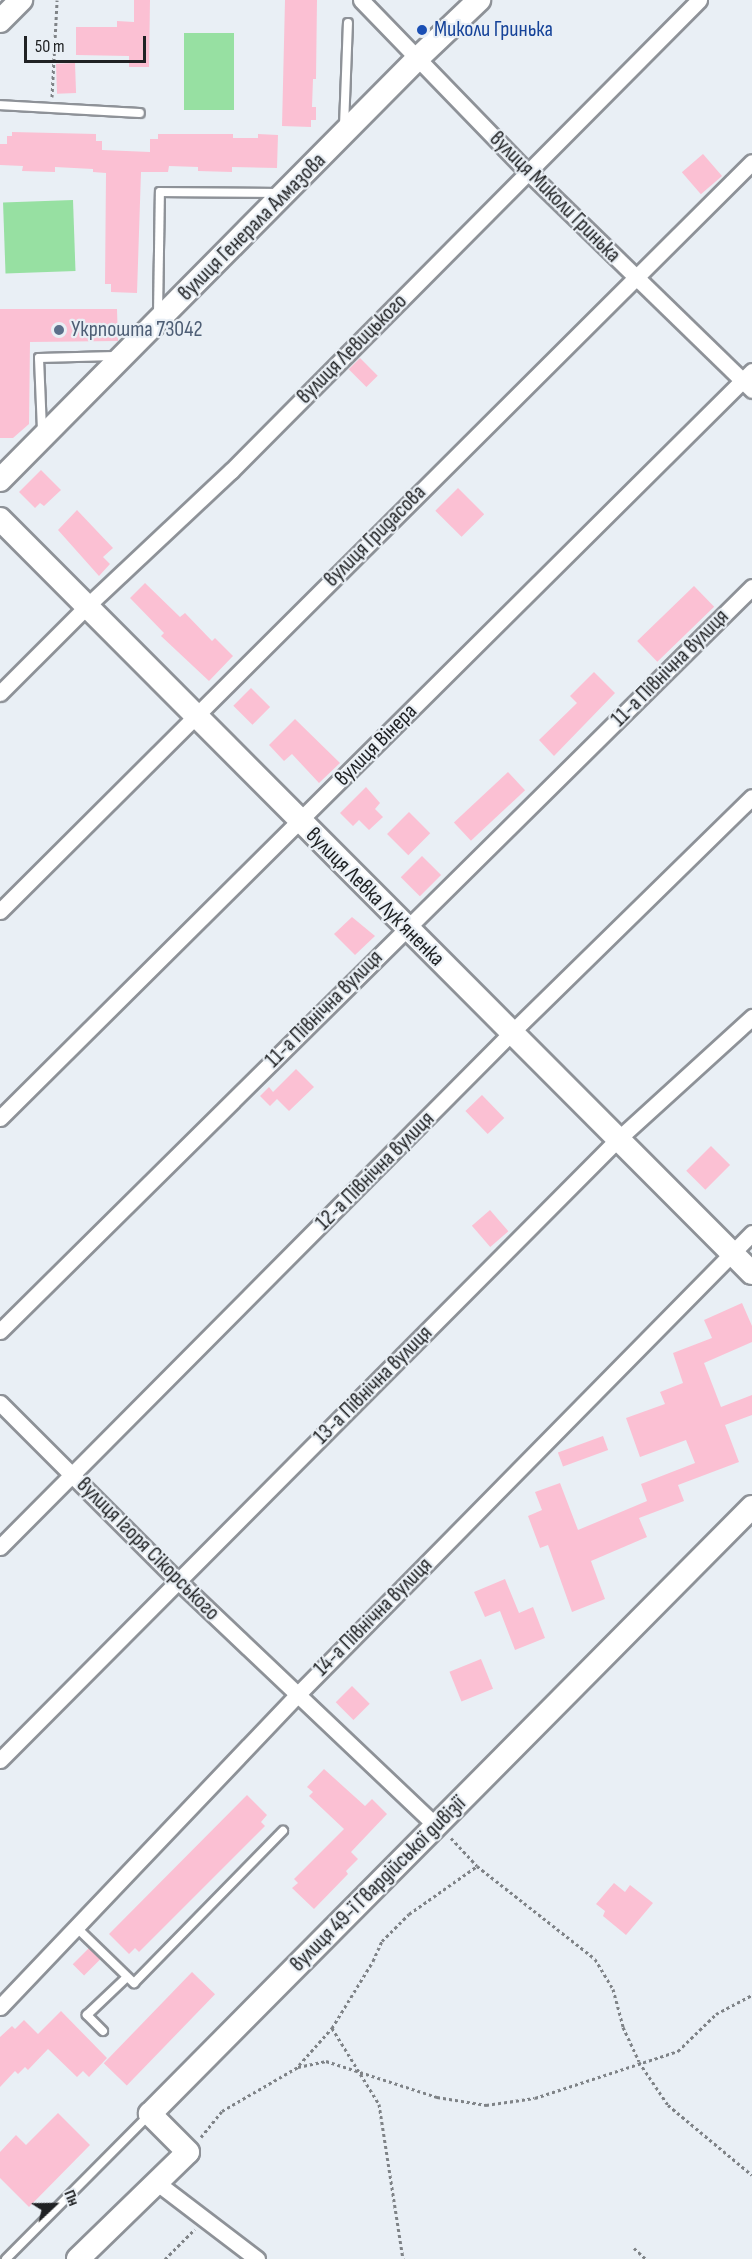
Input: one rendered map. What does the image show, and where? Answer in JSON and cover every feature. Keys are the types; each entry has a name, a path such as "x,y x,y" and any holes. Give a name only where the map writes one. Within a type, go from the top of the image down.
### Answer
{"street":[{"path":"0,21 21,0"},
{"name":"вулиця Миколи Гринька","path":"361,0 527,171 636,277 749,381"},
{"name":"вулиця Генерала Алмазова","path":"0,480 126,356 417,59 479,0"},
{"name":"вулиця Левицького","path":"0,693 87,606 231,471 699,0"},
{"name":"вулиця Гридасова","path":"0,910 752,162"},
{"name":"вулиця Вінера","path":"0,1118 299,821 749,381"},
{"name":"вулиця Левка Лук'яненка","path":"0,519 752,1273"},
{"name":"11-а Північна вулиця","path":"0,1331 752,587"},
{"name":"12-а Північна вулиця","path":"0,1547 513,1031 752,797"},
{"name":"13-а Північна вулиця","path":"0,1760 617,1140 752,1017"},
{"name":"14-а Північна вулиця","path":"0,2007 298,1694 752,1233"},
{"name":"вулиця Ігоря Сікорського","path":"0,1403 178,1581 435,1825"},
{"name":"вулиця 49-ї Гвардійської дивізії","path":"150,2114 752,1508"},
{"path":"78,2259 188,2152 150,2114"},
{"path":"156,2182 257,2259"}],"lane":[{"path":"343,136 348,23"},
{"path":"0,105 140,113"},
{"path":"158,323 160,192 284,193"},
{"path":"42,438 39,358 126,356"},
{"path":"76,1927 134,1983 283,1831"},
{"path":"103,2031 87,2015 127,1977"},
{"path":"6,2259 150,2114"}],"path":[{"path":"52,108 57,0"},
{"path":"435,1825 477,1866 595,1959 613,1989 623,2027 639,2062 668,2105 752,2175"},
{"path":"188,2152 222,2111 297,2067 332,2028 373,1961 382,1941 409,1914 477,1866"},
{"path":"297,2067 326,2061 437,2097 486,2105 535,2098 678,2051 716,2014 752,1995"},
{"path":"332,2028 379,2104 403,2259"},
{"path":"165,2259 205,2220"},
{"path":"634,2248 646,2259"}],"green space":[{"path":"184,33 234,33 234,110 184,110"},
{"path":"73,200 75,271 6,273 3,202"}],"building":[{"path":"134,0 150,0 149,67 129,67 129,56 76,55 76,27 117,27 117,21 134,22"},
{"path":"285,0 317,0 316,79 313,79 312,107 316,107 316,120 311,120 311,127 282,126"},
{"path":"75,63 76,93 57,94 56,64"},
{"path":"12,132 96,134 96,141 102,141 102,150 150,152 150,139 158,139 158,134 233,134 233,138 258,138 258,134 278,135 277,168 232,167 232,172 198,171 198,167 169,166 168,172 141,172 137,293 111,292 111,284 105,284 106,173 93,172 93,169 55,167 55,172 22,171 23,166 0,165 0,144 7,144 7,136 12,136"},
{"path":"703,154 722,176 701,194 682,172"},
{"path":"0,309 117,309 118,341 30,342 29,424 13,438 0,438"},
{"path":"360,358 378,376 366,387 349,369"},
{"path":"41,470 61,490 44,506 40,503 35,508 19,492"},
{"path":"458,488 484,514 462,537 435,511"},
{"path":"77,510 113,548 103,557 110,564 99,576 58,530"},
{"path":"145,583 180,617 185,613 212,641 215,638 233,656 209,681 161,636 164,633 130,598"},
{"path":"694,586 714,607 657,662 637,641"},
{"path":"594,672 615,693 554,756 539,740 577,703 570,696"},
{"path":"251,688 270,707 252,725 233,706"},
{"path":"295,719 340,763 319,783 292,754 284,761 269,745"},
{"path":"508,772 525,790 471,841 454,822"},
{"path":"366,787 380,803 375,809 383,817 369,830 359,820 353,826 340,813"},
{"path":"409,812 430,833 408,855 387,834"},
{"path":"422,856 441,875 420,896 401,877"},
{"path":"352,917 375,936 355,955 334,934"},
{"path":"296,1069 314,1087 289,1111 277,1099 270,1106 260,1096 269,1087 273,1092"},
{"path":"482,1095 504,1118 488,1134 465,1111"},
{"path":"711,1146 730,1165 705,1190 686,1171"},
{"path":"490,1210 508,1231 490,1247 472,1226"},
{"path":"742,1303 752,1326 752,1342 704,1363 721,1407 752,1395 752,1415 725,1425 739,1462 678,1485 684,1501 639,1518 647,1537 591,1561 605,1599 572,1612 548,1545 540,1548 528,1516 542,1510 535,1492 560,1483 578,1530 647,1501 641,1484 695,1463 686,1440 640,1457 626,1418 665,1404 660,1392 683,1383 673,1353 712,1338 704,1320"},
{"path":"603,1436 608,1450 563,1467 558,1452"},
{"path":"505,1579 519,1613 533,1607 545,1638 515,1650 500,1611 485,1617 474,1592"},
{"path":"481,1659 493,1689 461,1701 449,1672"},
{"path":"352,1686 370,1704 353,1720 336,1702"},
{"path":"324,1769 365,1806 372,1799 387,1814 351,1852 358,1859 346,1871 348,1874 314,1909 292,1888 298,1883 294,1879 344,1829 309,1796 313,1792 307,1787"},
{"path":"247,1795 267,1815 261,1822 265,1826 139,1952 135,1948 129,1954 109,1934"},
{"path":"614,1883 625,1892 630,1885 653,1903 626,1935 603,1916 605,1911 596,1904"},
{"path":"89,1948 100,1959 84,1976 73,1964"},
{"path":"192,1972 215,1994 127,2086 104,2063"},
{"path":"61,2011 107,2058 89,2077 83,2071 77,2077 48,2049 28,2070 25,2067 18,2074 15,2071 0,2087 0,2037 12,2026 15,2029 24,2020 38,2034"},
{"path":"58,2113 90,2145 29,2207 0,2178 0,2152 16,2135 26,2145"}],"place":[{"name":"Миколи Гринька","path":"422,30"},
{"name":"Укрпошта 73042","path":"59,330"}]}
